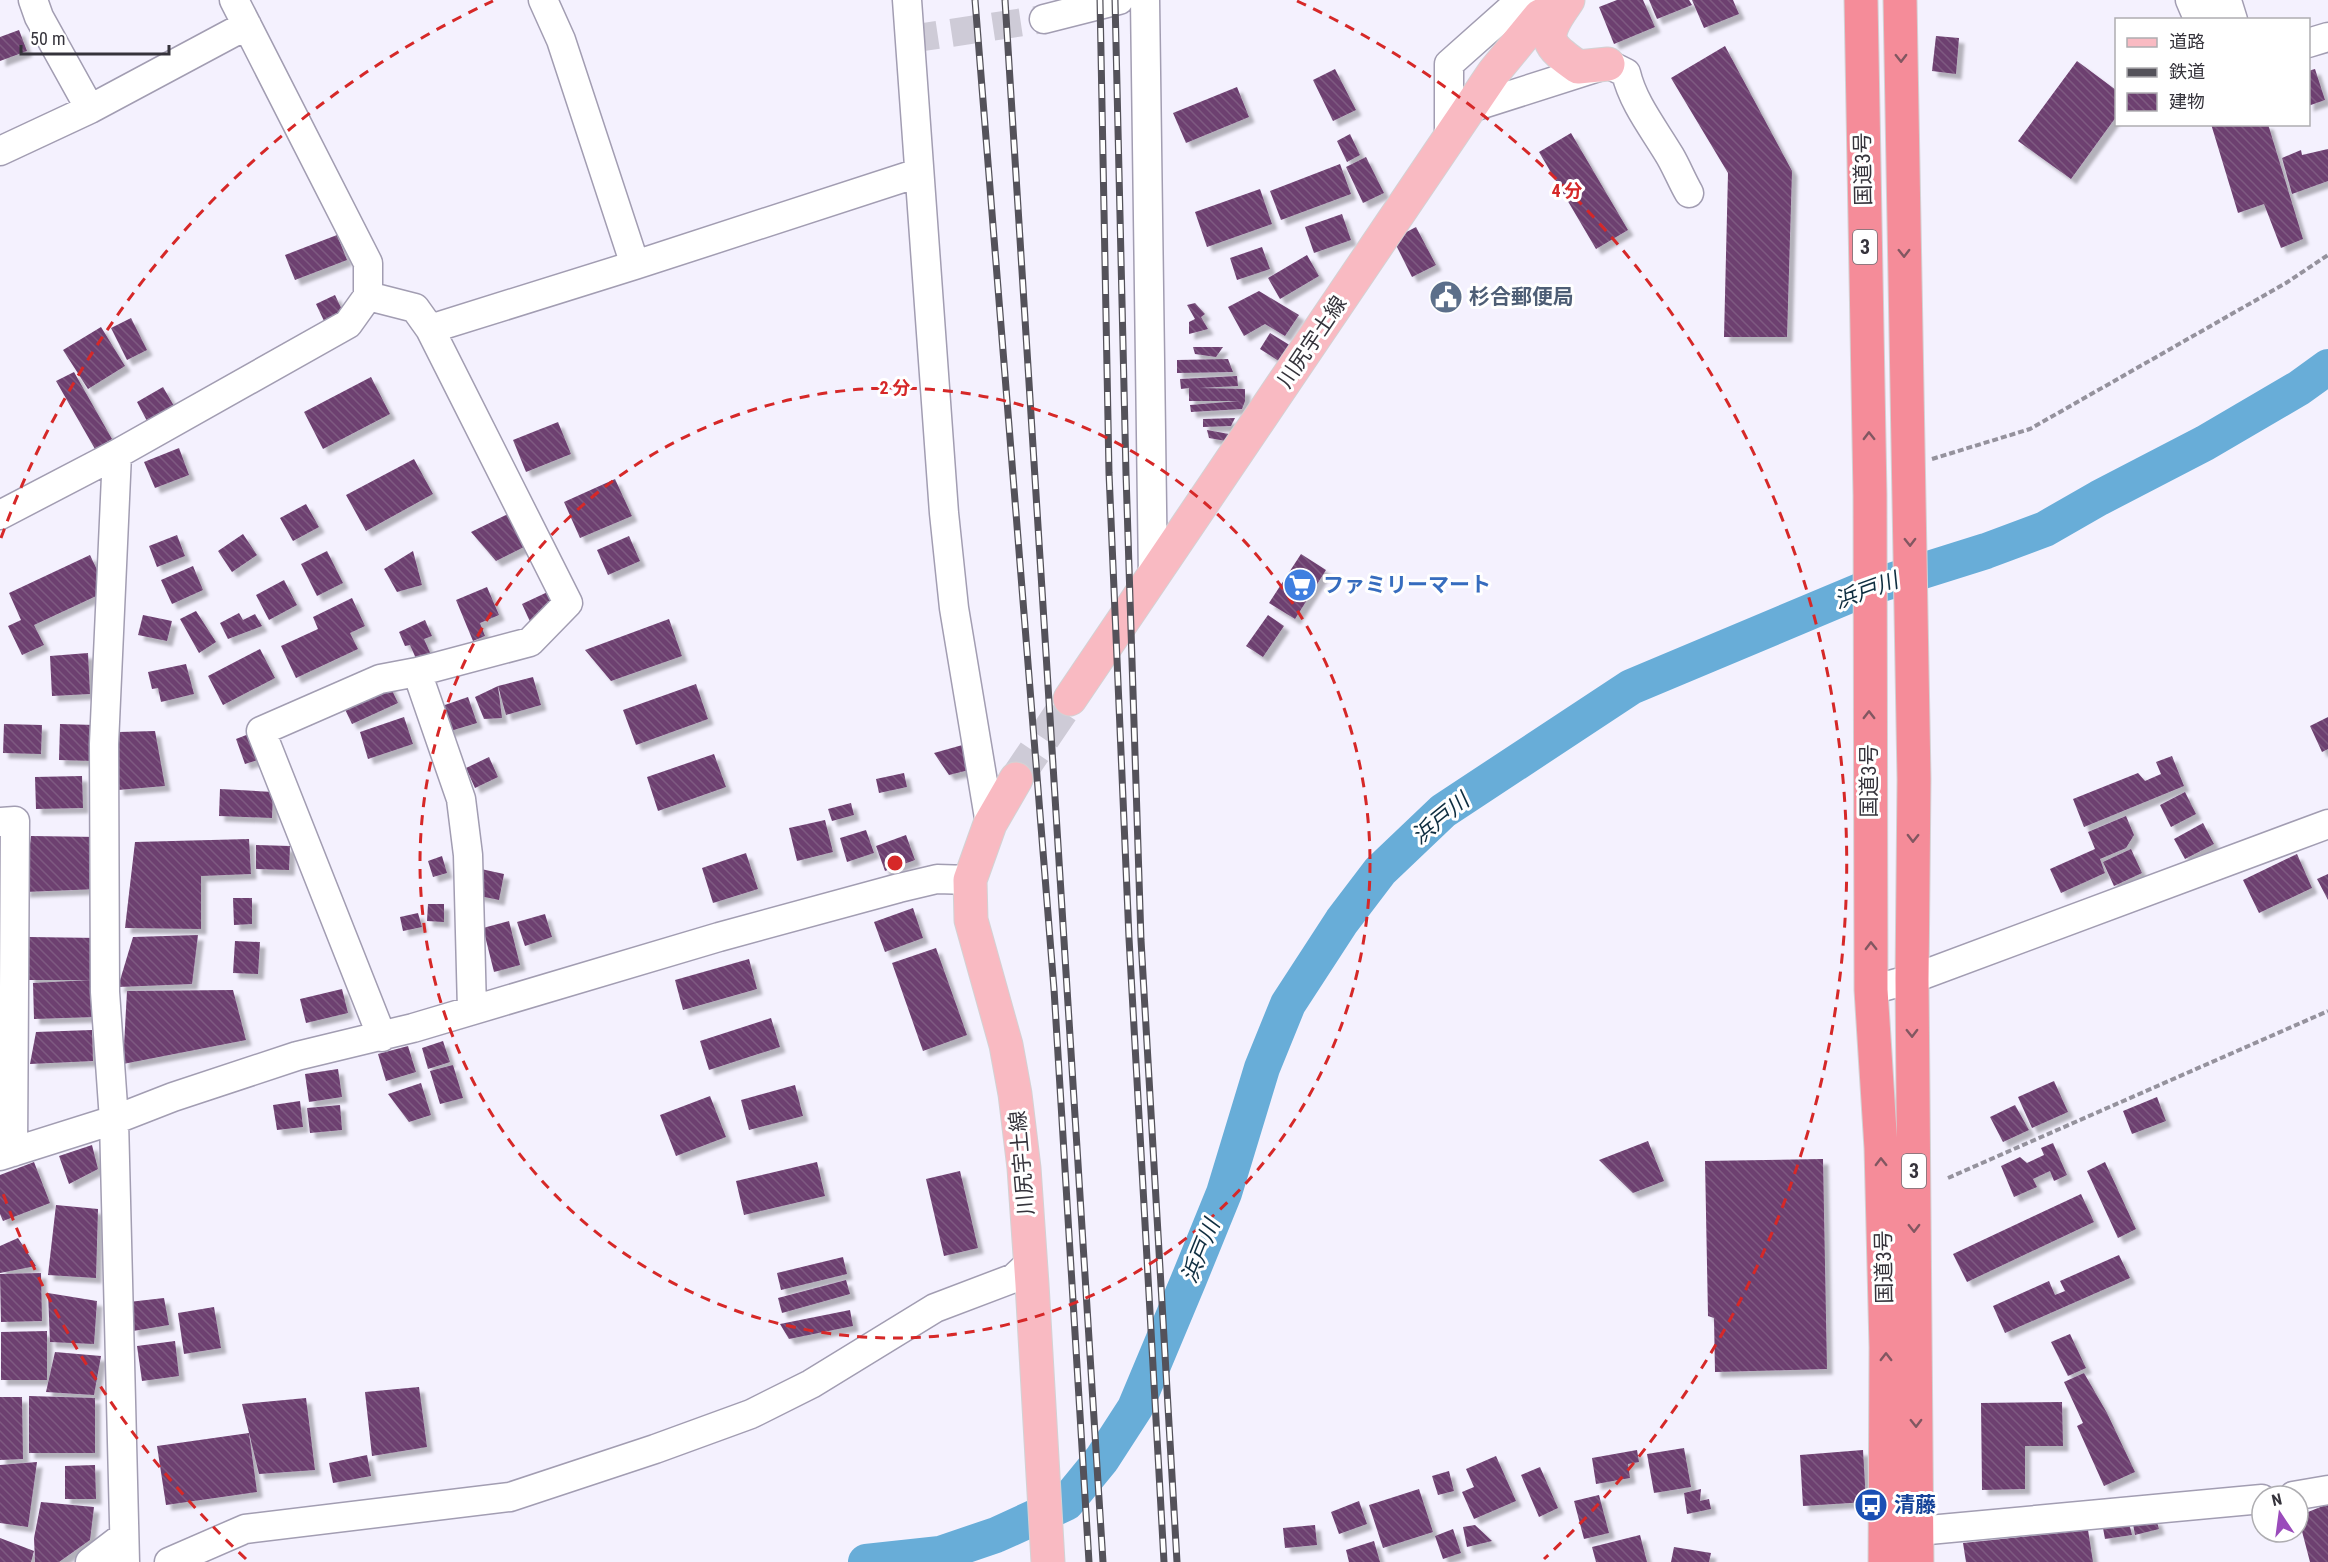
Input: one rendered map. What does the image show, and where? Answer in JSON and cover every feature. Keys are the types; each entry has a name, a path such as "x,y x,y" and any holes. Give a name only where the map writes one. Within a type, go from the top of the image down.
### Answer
{"highway":[{"path":"1846,0 1862,74"},
{"name":"国道3号","path":"1861,0 1870,495 1871,990 1881,1148 1886,1347 1885,1562"},
{"name":"国道3号","path":"1900,0 1914,779 1912,979 1917,1547"}],"main road":[{"name":"川尻宇土線","path":"1070,699 1494,72 1540,16 1566,3"},
{"path":"1566,3 1551,25 1550,35 1556,51 1578,67 1608,64"},
{"name":"川尻宇土線","path":"1016,779 990,824 970,880 971,920 1006,1045 1016,1094 1024,1168 1048,1562"}],"street":[{"path":"33,0 39,17 90,109"},
{"path":"0,515 117,454 348,324 368,296 368,263 234,0"},
{"path":"543,0 561,40 635,265"},
{"path":"907,0 944,513 954,608 990,824"},
{"path":"1044,19 1119,0"},
{"path":"1145,0 1153,578"},
{"path":"1449,140 1449,64 1521,0"},
{"path":"2190,0 2196,14 2228,4 2232,18"},
{"path":"0,151 90,109 247,25"},
{"path":"2310,42 2328,36"},
{"path":"1470,108 1608,64 1626,73 1629,86 1689,193"},
{"path":"430,329 918,173"},
{"path":"368,296 415,308 430,329 568,603 530,642 417,672 380,679 261,731 382,1036"},
{"path":"90,1562 131,1555 114,1120 105,992 104,744 117,454"},
{"path":"417,672 461,799 468,855 472,1010"},
{"path":"0,822 15,821 6,1154 114,1120 173,1097 297,1056 382,1036 749,928 899,888 937,879 970,880"},
{"path":"1871,990 1912,979 2328,824"},
{"path":"169,1562 245,1529 510,1497 664,1446 751,1414 801,1389 935,1308 1014,1278 1031,1274"},
{"path":"2310,1493 2328,1490"},
{"path":"1917,1547 2250,1501"}],"path":[{"path":"1908,475 2030,429 2286,283 2328,255"},
{"path":"1948,1178 2328,1011"}],"building":[{"path":"1617,0 1643,0 1655,27 1614,44 1599,7"},
{"path":"1649,0 1689,0 1692,5 1657,19"},
{"path":"1692,0 1733,0 1739,14 1704,28"},
{"path":"19,30 27,51 0,61 0,37"},
{"path":"1936,36 1959,38 1956,74 1932,71"},
{"path":"1725,46 1792,171 1787,337 1724,337 1728,173 1671,78"},
{"path":"2077,61 2115,89 2115,118 2071,179 2018,141"},
{"path":"1335,69 1356,110 1333,121 1313,80"},
{"path":"2315,69 2325,100 2310,105 2310,70"},
{"path":"1237,87 1249,117 1186,143 1173,113"},
{"path":"2212,126 2269,126 2303,239 2281,248 2264,204 2238,213"},
{"path":"1571,133 1628,230 1596,249 1539,152"},
{"path":"1350,134 1360,155 1347,162 1337,141"},
{"path":"2328,149 2328,181 2292,194 2282,158 2301,150 2302,155"},
{"path":"1366,157 1384,193 1363,203 1346,167"},
{"path":"1340,164 1351,194 1281,220 1270,191"},
{"path":"1260,189 1272,224 1207,247 1195,212"},
{"path":"1342,214 1351,240 1314,253 1305,227"},
{"path":"1416,227 1436,265 1412,277 1393,239"},
{"path":"337,235 347,260 295,280 285,255"},
{"path":"1262,247 1270,269 1237,280 1230,258"},
{"path":"1307,255 1319,276 1280,299 1268,278"},
{"path":"1259,291 1299,315 1285,336 1265,324 1244,336 1228,307"},
{"path":"335,295 344,314 325,323 316,304"},
{"path":"1195,303 1205,314 1201,317 1208,329 1189,334 1189,322 1195,319 1187,305"},
{"path":"131,318 147,350 127,360 111,328"},
{"path":"101,327 125,366 88,389 63,350"},
{"path":"1270,333 1296,349 1285,365 1260,349"},
{"path":"1193,347 1223,347 1216,357 1195,354"},
{"path":"1228,359 1233,372 1177,373 1177,360"},
{"path":"74,372 112,439 95,449 56,381"},
{"path":"1237,376 1238,386 1199,388 1245,389 1242,409 1191,412 1190,405 1239,401 1189,401 1189,388 1181,389 1180,379"},
{"path":"371,377 390,414 323,449 304,412"},
{"path":"163,387 174,406 147,421 137,402"},
{"path":"1235,418 1231,426 1203,427 1203,419"},
{"path":"558,422 571,454 526,472 513,440"},
{"path":"1207,430 1229,434 1226,441 1209,438"},
{"path":"179,448 189,475 155,488 144,462"},
{"path":"414,459 433,494 366,531 346,495"},
{"path":"615,479 632,516 580,538 564,502"},
{"path":"306,504 319,527 293,541 280,518"},
{"path":"510,513 526,546 496,561 471,532"},
{"path":"243,534 257,555 232,572 218,551"},
{"path":"177,535 185,556 157,567 149,546"},
{"path":"629,536 640,561 608,575 597,550"},
{"path":"327,551 343,583 317,596 301,564"},
{"path":"413,551 422,585 397,592 384,569"},
{"path":"1301,554 1326,570 1295,619 1269,603"},
{"path":"90,555 107,591 34,625 44,645 22,655 8,626 21,620 9,593"},
{"path":"193,566 203,590 172,604 161,580"},
{"path":"284,580 297,605 269,620 256,595"},
{"path":"487,587 499,615 480,623 485,636 473,641 456,600"},
{"path":"554,589 564,611 532,626 522,604"},
{"path":"352,598 365,626 350,633 358,649 296,678 281,646 318,629 313,617"},
{"path":"196,611 216,642 199,653 180,619"},
{"path":"239,613 243,620 255,614 262,626 228,639 220,623"},
{"path":"143,615 172,621 167,641 138,635"},
{"path":"1268,615 1284,626 1263,657 1246,646"},
{"path":"669,619 682,656 611,681 585,650"},
{"path":"425,620 432,636 424,639 436,666 422,672 410,645 405,646 399,632"},
{"path":"260,649 275,678 223,705 208,676"},
{"path":"88,653 90,694 52,696 50,656"},
{"path":"186,664 194,694 161,702 158,688 152,689 148,672"},
{"path":"533,677 541,705 506,715 498,686"},
{"path":"387,680 398,703 352,724 341,701"},
{"path":"696,684 708,719 636,745 623,710"},
{"path":"498,686 502,718 484,719 475,697"},
{"path":"468,697 477,723 447,732 439,707"},
{"path":"404,717 413,744 368,759 360,732"},
{"path":"2328,717 2328,749 2322,752 2310,726"},
{"path":"4,724 42,725 41,754 3,753"},
{"path":"60,724 95,725 94,761 59,760"},
{"path":"155,731 165,786 118,790 119,732"},
{"path":"254,732 264,758 245,764 236,739"},
{"path":"966,744 973,769 949,775 934,753"},
{"path":"714,754 726,787 658,811 647,777"},
{"path":"2172,756 2184,786 2084,827 2073,799 2138,773 2145,781 2161,774 2156,762"},
{"path":"489,757 498,777 475,788 466,768"},
{"path":"904,773 907,787 879,793 876,779"},
{"path":"82,776 83,808 36,809 35,777"},
{"path":"220,789 273,792 272,818 219,816"},
{"path":"2185,792 2196,814 2171,827 2160,805"},
{"path":"851,803 854,815 832,821 828,809"},
{"path":"2126,816 2134,835 2126,848 2100,859 2105,873 2061,893 2050,869 2095,849 2088,832"},
{"path":"825,820 833,852 797,861 789,828"},
{"path":"2203,823 2214,844 2185,859 2174,839"},
{"path":"866,830 874,853 847,862 840,838"},
{"path":"906,835 915,860 885,871 876,846"},
{"path":"31,836 99,837 98,889 24,892"},
{"path":"249,839 251,874 201,876 201,929 125,928 135,842"},
{"path":"256,845 290,846 289,870 256,869"},
{"path":"2131,849 2142,873 2114,886 2103,862"},
{"path":"746,853 758,889 713,903 702,868"},
{"path":"2297,854 2312,888 2259,913 2243,880"},
{"path":"442,856 447,873 433,877 428,861"},
{"path":"481,869 504,874 499,900 475,895"},
{"path":"2328,874 2328,900 2317,879"},
{"path":"233,898 252,898 252,924 234,925"},
{"path":"428,904 444,904 444,922 427,921"},
{"path":"913,908 923,938 885,952 874,922"},
{"path":"418,913 422,927 403,931 400,917"},
{"path":"545,914 552,937 525,946 517,922"},
{"path":"509,921 520,965 494,972 483,928"},
{"path":"198,935 192,984 118,987 133,937"},
{"path":"29,937 100,938 95,1017 34,1019 33,983 91,980 29,980"},
{"path":"235,941 260,942 258,974 233,973"},
{"path":"936,948 967,1035 923,1051 892,963"},
{"path":"749,959 757,989 683,1010 675,980"},
{"path":"342,989 348,1013 306,1023 300,999"},
{"path":"233,990 246,1040 123,1064 127,991"},
{"path":"771,1018 780,1047 709,1070 700,1041"},
{"path":"92,1030 93,1061 30,1064 36,1032"},
{"path":"443,1041 450,1062 428,1069 422,1048"},
{"path":"408,1046 416,1072 386,1081 378,1054"},
{"path":"453,1065 463,1098 440,1104 430,1071"},
{"path":"338,1069 342,1097 309,1102 305,1074"},
{"path":"2054,1081 2068,1112 2032,1128 2018,1097"},
{"path":"421,1083 431,1115 409,1122 388,1094"},
{"path":"795,1085 803,1116 749,1130 741,1100"},
{"path":"710,1096 726,1137 676,1156 660,1115"},
{"path":"2157,1097 2166,1121 2132,1134 2123,1111"},
{"path":"300,1101 303,1127 277,1130 273,1105"},
{"path":"340,1105 342,1130 310,1133 307,1108"},
{"path":"2015,1105 2029,1130 2003,1142 1990,1117"},
{"path":"1648,1141 1664,1181 1633,1193 1599,1160"},
{"path":"2053,1143 2067,1175 2054,1181 2050,1171 2033,1179 2037,1187 2014,1197 2001,1166 2020,1157 2027,1163 2044,1155 2041,1148"},
{"path":"92,1145 98,1169 69,1184 59,1156"},
{"path":"1823,1159 1827,1369 1715,1372 1714,1318 1708,1316 1705,1161"},
{"path":"34,1162 50,1203 3,1221 0,1214 0,1175"},
{"path":"817,1162 825,1196 744,1215 736,1181"},
{"path":"2105,1162 2136,1229 2118,1238 2087,1171"},
{"path":"960,1171 978,1248 944,1256 926,1179"},
{"path":"2081,1194 2094,1222 1967,1282 1953,1254"},
{"path":"56,1205 98,1209 96,1278 48,1275"},
{"path":"18,1238 36,1266 0,1273 0,1246"},
{"path":"2119,1255 2130,1278 2005,1333 1993,1306 2049,1281 2055,1295 2065,1291 2060,1281"},
{"path":"843,1257 847,1274 781,1290 777,1273"},
{"path":"41,1273 42,1321 1,1322 0,1274"},
{"path":"846,1280 850,1294 782,1313 778,1298"},
{"path":"48,1293 97,1301 94,1344 50,1342"},
{"path":"164,1298 169,1325 133,1331 129,1302"},
{"path":"214,1307 221,1348 184,1354 178,1313"},
{"path":"850,1310 853,1326 789,1339 780,1324"},
{"path":"47,1331 47,1380 1,1380 1,1332"},
{"path":"2070,1334 2086,1368 2068,1376 2051,1342"},
{"path":"175,1341 179,1376 142,1381 137,1346"},
{"path":"55,1352 101,1356 94,1395 46,1392"},
{"path":"2084,1373 2107,1413 2135,1472 2104,1486 2077,1426 2083,1423 2064,1382"},
{"path":"419,1387 427,1447 372,1456 365,1392"},
{"path":"29,1396 95,1398 95,1453 29,1453"},
{"path":"0,1397 22,1397 23,1459 0,1460"},
{"path":"306,1398 315,1470 259,1474 242,1404"},
{"path":"2062,1402 2063,1446 2025,1446 2025,1489 1982,1490 1981,1403"},
{"path":"249,1433 257,1492 166,1505 157,1446"},
{"path":"1684,1448 1691,1487 1654,1493 1647,1454"},
{"path":"1637,1450 1639,1462 1628,1464 1630,1478 1596,1484 1592,1458"},
{"path":"1863,1450 1866,1502 1803,1506 1800,1455"},
{"path":"367,1455 371,1476 333,1483 329,1463"},
{"path":"1496,1456 1516,1501 1474,1519 1462,1492 1474,1487 1466,1469"},
{"path":"37,1462 28,1527 0,1523 0,1465"},
{"path":"95,1465 96,1499 65,1499 65,1466"},
{"path":"1540,1467 1558,1508 1539,1517 1521,1475"},
{"path":"1449,1471 1454,1491 1438,1495 1432,1476"},
{"path":"1419,1489 1433,1532 1383,1548 1369,1505"},
{"path":"1701,1489 1700,1501 1709,1499 1711,1509 1687,1514 1684,1493"},
{"path":"1599,1495 1609,1533 1584,1539 1574,1501"},
{"path":"1359,1501 1367,1524 1339,1534 1331,1512"},
{"path":"41,1502 94,1507 90,1540 59,1562 35,1562 34,1538"},
{"path":"2328,1504 2328,1562 2310,1562 2305,1544 2310,1544 2310,1511"},
{"path":"2156,1519 2159,1529 2135,1535 2133,1524"},
{"path":"2129,1523 2132,1535 2105,1539 2103,1528"},
{"path":"1315,1525 1317,1545 1285,1548 1283,1528"},
{"path":"1475,1525 1492,1541 1467,1547 1463,1527"},
{"path":"1453,1529 1461,1553 1443,1559 1435,1536"},
{"path":"2088,1530 2093,1562 1966,1562 1963,1543"},
{"path":"1640,1535 1647,1562 1596,1562 1592,1547"},
{"path":"0,1538 34,1551 31,1562 0,1562"},
{"path":"1374,1541 1380,1562 1349,1562 1346,1550"},
{"path":"1674,1547 1711,1553 1709,1562 1671,1562"}],"waterway":[{"name":"浜戸川","path":"866,1562 940,1554 996,1535 1066,1503 1102,1459 1135,1408 1189,1279 1224,1193 1262,1068 1288,1004 1342,921 1380,871 1443,811 1631,687 1862,590 1986,551 2045,529 2205,443 2299,388 2328,367"}],"tunnel":[{"path":"910,39 1044,19"},
{"path":"1016,779 1070,699"}],"railway":[{"path":"975,0 1054,989 1089,1562"},
{"path":"1005,0 1103,1562"},
{"path":"1100,0 1109,473 1129,938 1164,1562"},
{"path":"1115,0 1126,474 1141,940 1177,1562"}],"place":[{"name":"杉合郵便局","path":"1446,297"},
{"name":"ファミリーマート","path":"1300,585"},
{"name":"清藤","path":"1871,1505"}]}
